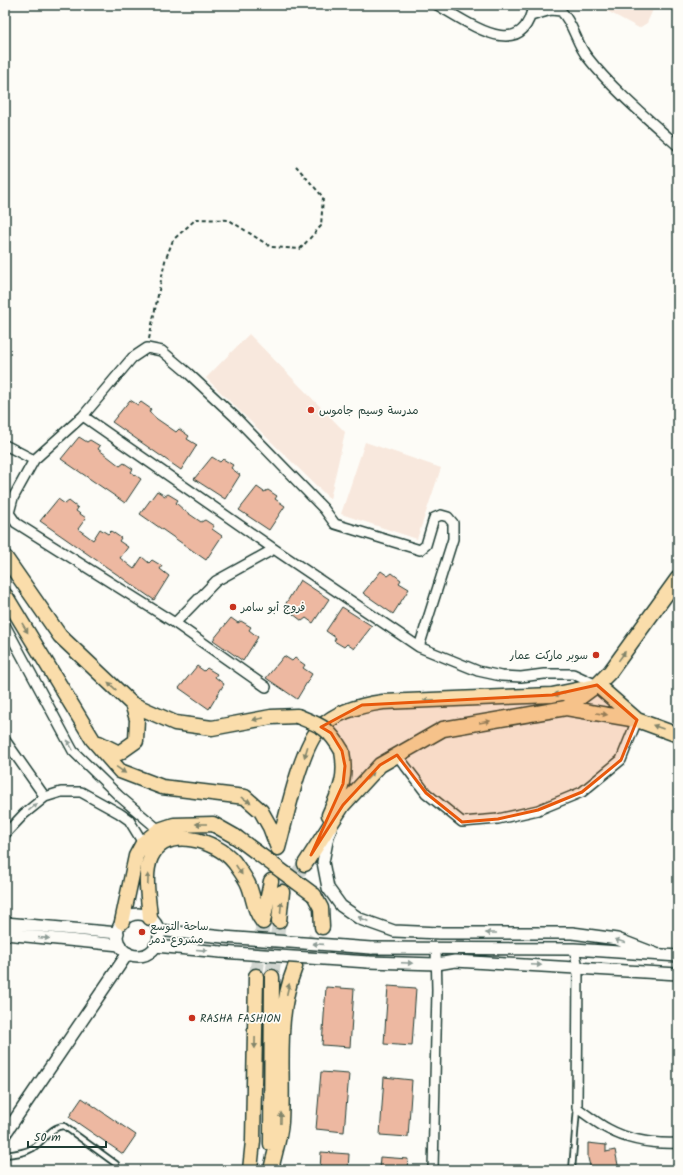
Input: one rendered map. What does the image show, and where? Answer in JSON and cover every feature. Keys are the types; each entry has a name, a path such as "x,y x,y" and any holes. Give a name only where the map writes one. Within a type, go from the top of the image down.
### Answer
{"main road":[{"path":"5,558 60,636 132,704 175,724 212,728 271,717 297,716 316,724 331,733 342,751 345,766 343,784 308,860 343,805 380,765 443,730 566,708 637,720 678,735"},
{"path":"566,708 597,685 610,672 678,578"},
{"path":"5,595 93,740 120,771 162,786 245,797 261,811 270,827 278,848 309,742 321,726 338,716 362,705 383,702 552,695 597,685"},
{"path":"597,685 637,720"},
{"path":"93,740 119,753 136,741 137,719 132,704"},
{"path":"120,927 136,856 143,843 159,830 174,825 213,824 236,837 314,895 321,908 322,927"},
{"path":"150,918 147,878 151,858 160,844 175,838 190,839 216,847 234,862 248,884 256,914 262,922 271,880"},
{"path":"280,921 282,892"},
{"path":"271,1170 281,1123 281,1046 285,1002 288,986 295,967"},
{"path":"250,1170 253,1140 256,976"},
{"path":"271,1170 272,977"}],"street":[{"path":"437,5 486,32 502,37 514,36 525,28 531,16 533,5"},
{"path":"531,16 551,10 561,11 568,18 579,45 587,58 607,80 678,146"},
{"path":"266,687 175,623 16,523 9,513 13,498 34,460 83,416 132,358 147,348 162,352 188,373 235,417 324,509 334,524 420,550 426,545 434,518 441,515 448,517 453,523 453,540 419,647"},
{"path":"83,416 274,549 419,647 478,671 521,677 544,674 573,674 597,685"},
{"path":"5,445 34,460"},
{"path":"175,623 216,581 274,549"},
{"path":"5,625 73,751 119,796 159,830"},
{"path":"397,755 426,793 462,822 498,819 538,810 582,792 621,760 637,720"},
{"path":"5,740 45,797"},
{"path":"5,834 24,814 45,797 61,792 81,792 119,812 129,820 143,843"},
{"path":"343,805 328,836 323,862 328,888 341,906 360,919 394,931 572,933 617,939 656,954"},
{"path":"5,923 120,927 132,915 145,915 150,918 158,930 158,941 146,954 140,955 124,949 5,934"},
{"path":"5,1134 124,949 120,927"},
{"path":"158,930 223,937 371,948 574,950 678,956"},
{"path":"155,946 368,962 436,964 455,962 578,967 678,974"},
{"path":"433,1170 436,949"},
{"path":"574,950 578,967 577,1108 608,1129 629,1138 657,1144 678,1143"}],"lane":[{"path":"572,1170 577,1108"},
{"path":"5,1155 20,1154 33,1148 54,1128 64,1126 116,1164"}],"path":[{"path":"147,348 165,261 173,240 196,219 229,220 271,247 300,249 321,226 323,197 296,166"}],"highlighted area":[{"path":"597,685 637,720 621,760 582,792 538,810 498,819 462,822 426,793 397,755 380,765 343,805 311,855 343,784 345,766 342,751 331,733 321,727 362,705 552,695"}],"shaded area":[{"path":"596,5 655,5 647,23 639,28"},
{"path":"249,334 345,432 330,499 206,378"},
{"path":"365,442 441,468 417,539 341,514"}],"building":[{"path":"130,400 138,405 141,402 151,409 149,412 157,419 176,432 179,429 189,436 187,439 197,445 181,470 112,422"},
{"path":"79,437 87,442 90,440 100,446 98,449 120,466 124,463 133,469 131,472 141,479 125,503 61,459"},
{"path":"212,457 220,462 223,459 233,465 231,468 240,475 225,499 194,479"},
{"path":"257,487 264,492 268,490 277,496 275,499 285,506 269,530 239,510"},
{"path":"157,491 165,496 168,494 178,500 176,503 185,511 201,522 205,520 214,526 212,529 222,536 206,560 140,514"},
{"path":"58,499 65,504 69,501 78,508 76,511 86,518 78,529 93,540 100,529 108,534 111,531 121,538 119,541 128,547 120,558 134,569 142,557 149,563 152,560 162,566 160,569 169,576 154,600 40,521"},
{"path":"381,571 388,576 392,573 401,580 399,583 409,589 393,614 363,593"},
{"path":"300,580 329,599 313,623 306,618 302,621 293,614 295,611 285,605"},
{"path":"342,607 372,626 354,649 347,644 344,647 334,641 336,638 326,631"},
{"path":"231,618 238,623 241,621 251,627 249,630 258,637 243,661 213,640"},
{"path":"284,656 292,661 295,658 305,665 303,668 312,674 297,699 266,678"},
{"path":"197,666 204,671 207,668 217,674 215,677 224,684 209,709 179,688"},
{"path":"388,986 416,988 412,1046 384,1044"},
{"path":"326,987 354,989 350,1047 322,1045"},
{"path":"321,1072 349,1074 344,1132 316,1129"},
{"path":"384,1077 412,1080 408,1137 380,1135"},
{"path":"82,1098 136,1135 123,1154 69,1117"},
{"path":"588,1143 606,1145 606,1152 615,1150 619,1170 591,1170 588,1158"},
{"path":"321,1152 349,1154 348,1170 320,1170"},
{"path":"380,1157 408,1159 407,1170 379,1170"}],"tunnel":[{"path":"282,892 305,864"},
{"path":"272,977 279,921"},
{"path":"256,976 263,922"},
{"path":"296,967 322,927"}],"place":[{"name":"مدرسة وسيم جاموس","path":"311,410"},
{"name":"فروج أبو سامر","path":"233,607"},
{"name":"سوبر ماركت عمار","path":"596,655"},
{"name":"ساحة التوسع مشروع دمر","path":"142,932"},
{"name":"RASHA FASHION","path":"192,1018"}]}
